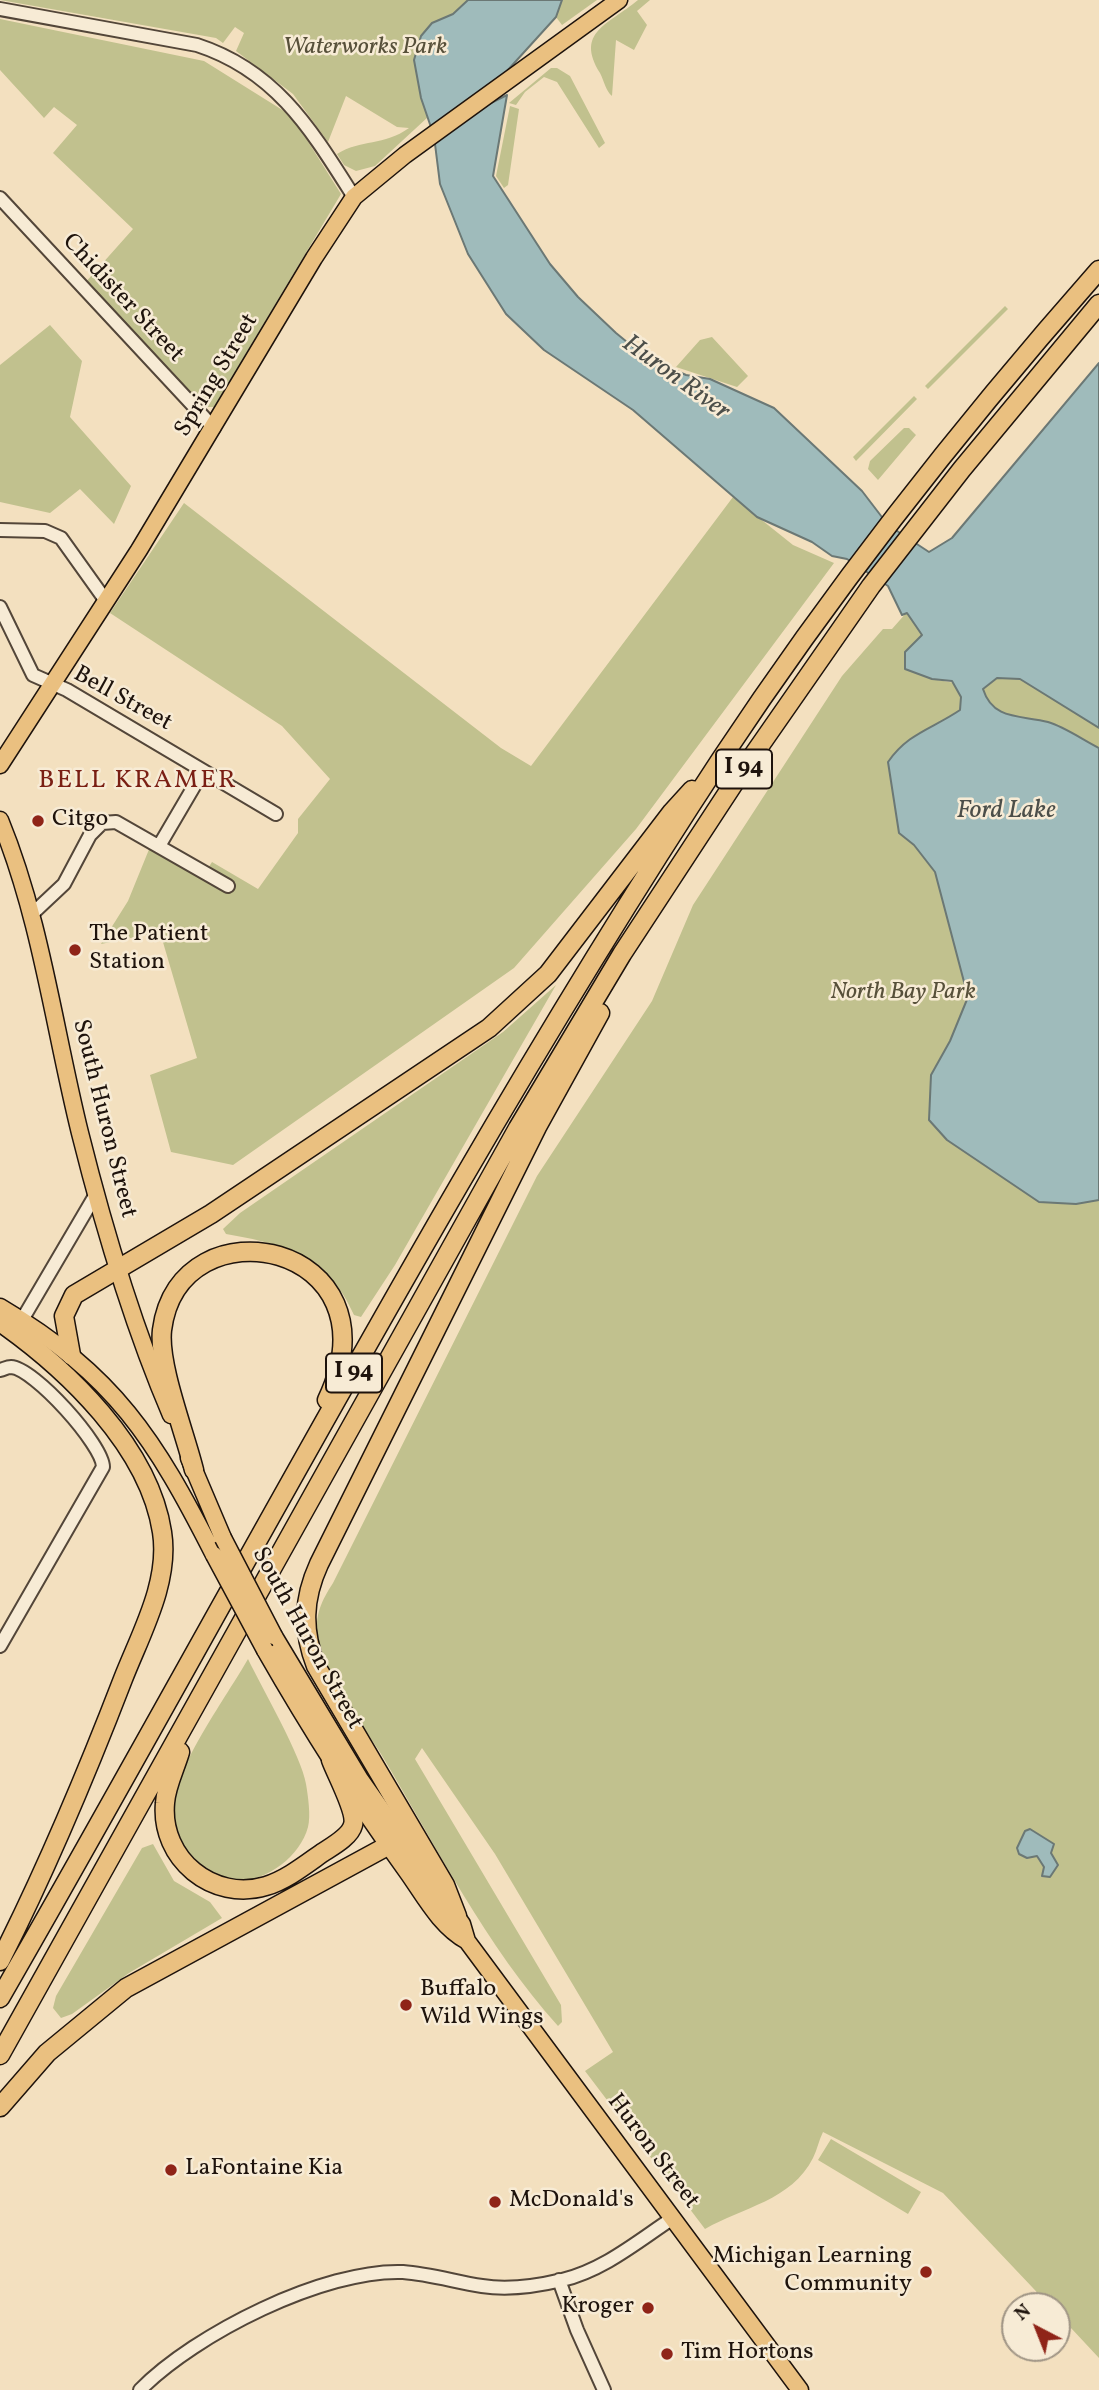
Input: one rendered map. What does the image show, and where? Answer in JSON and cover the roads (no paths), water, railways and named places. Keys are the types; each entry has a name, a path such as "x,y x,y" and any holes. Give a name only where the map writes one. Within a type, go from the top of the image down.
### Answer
{"highway":[{"name":"I 94","path":"0,1998 483,1144 582,977 723,757 851,574 1099,270"},
{"name":"I 94","path":"0,2055 505,1153 622,954 738,777 871,586 1099,304"},
{"path":"71,1354 64,1324 67,1304 84,1288 217,1210 489,1028 548,974 672,812 723,757"},
{"path":"457,1916 445,1885 317,1667 307,1636 306,1604 318,1564 537,1127 604,1006 622,954"},
{"path":"194,1470 167,1377 162,1333 169,1306 184,1281 201,1267 233,1253 269,1252 304,1266 330,1295 340,1315 344,1353 337,1378 320,1414 309,1453"},
{"path":"0,1322 61,1370 112,1428 152,1494 160,1521 164,1550 157,1592 101,1737 50,1856 0,1961"},
{"path":"191,1715 166,1791 165,1821 174,1848 186,1865 212,1884 248,1890 268,1885 320,1854 352,1828 353,1816 331,1760"},
{"path":"0,2107 47,2053 126,1988 396,1842"}],"main road":[{"name":"Spring Street","path":"0,765 214,428 314,258 354,197 405,155 619,0"},
{"name":"South Huron Street","path":"0,820 24,887 96,1194 152,1370 223,1538 274,1636 450,1931 467,1941"},
{"name":"South Huron Street","path":"0,1307 71,1354 126,1406 180,1487 265,1650 331,1760 457,1916 467,1941"},
{"name":"Huron Street","path":"467,1941 800,2390"}],"street":[{"path":"0,9 197,45 226,55 299,113 354,197"},
{"name":"Chidister Street","path":"0,198 214,428"},
{"path":"0,530 45,531 61,538 106,601"},
{"name":"Bell Street","path":"0,607 33,675 67,690 276,814"},
{"path":"159,846 204,771"},
{"path":"31,915 64,884 90,835 102,822 116,822 228,886"},
{"path":"22,1320 96,1194"},
{"path":"0,1370 10,1367 20,1371 46,1391 72,1416 103,1458 103,1467 0,1646"},
{"path":"140,2390 207,2338 331,2282 363,2275 402,2272 499,2288 559,2280 605,2264 673,2218"},
{"path":"559,2280 604,2390"}],"water":[{"name":"Ford Lake","path":"468,0 562,0 556,17 467,115 507,95 493,176 550,264 578,297 644,356 686,375 710,379 774,408 862,491 888,525 929,552 952,538 1099,363 1099,728 1020,679 997,678 983,689 994,707 1001,712 1054,724 1099,748 1099,1200 1076,1204 1039,1202 947,1140 929,1120 931,1075 950,1041 968,997 935,872 914,845 899,833 888,762 912,738 960,710 961,697 952,681 932,679 905,669 905,652 922,635 907,613 902,615 888,586 847,559 832,556 812,542 757,517 633,410 544,350 506,314 468,254 440,184 434,136 421,98 414,60 421,36 432,23 453,14"},
{"path":"1030,1829 1054,1844 1051,1853 1058,1865 1050,1877 1042,1876 1044,1867 1037,1856 1027,1858 1019,1854 1017,1848 1025,1831"}],"place":[{"name":"Citgo","path":"38,821"},
{"name":"The Patient Station","path":"75,950"},
{"name":"Buffalo Wild Wings","path":"406,2005"},
{"name":"LaFontaine Kia","path":"171,2170"},
{"name":"McDonald's","path":"495,2202"},
{"name":"Michigan Learning Community","path":"926,2272"},
{"name":"Kroger","path":"648,2308"},
{"name":"Tim Hortons","path":"667,2354"}],"district":[{"name":"BELL KRAMER","path":"138,782"}],"park label":[{"name":"Waterworks Park","path":"365,49"},
{"name":"North Bay Park","path":"903,994"}],"water label":[{"name":"Huron River","path":"675,379"}]}
